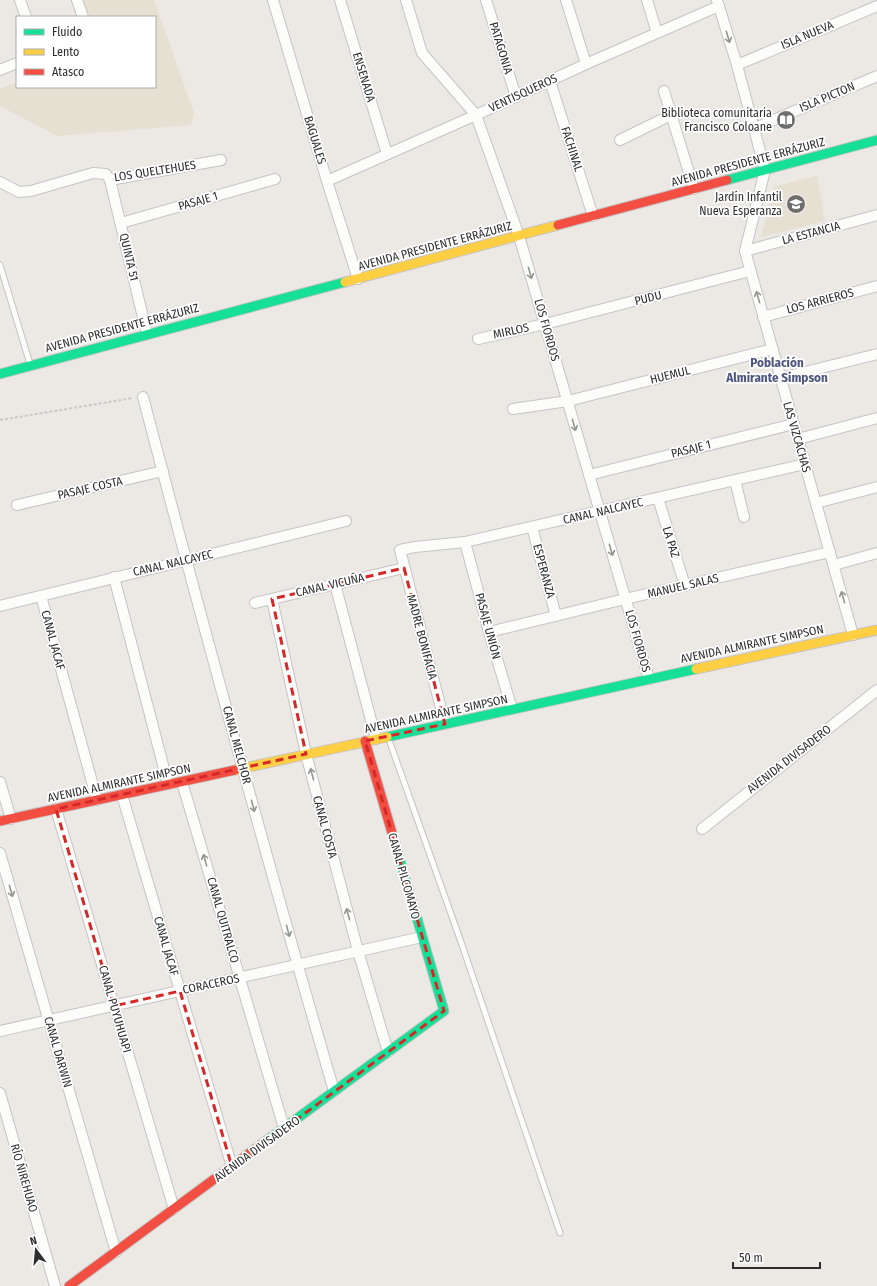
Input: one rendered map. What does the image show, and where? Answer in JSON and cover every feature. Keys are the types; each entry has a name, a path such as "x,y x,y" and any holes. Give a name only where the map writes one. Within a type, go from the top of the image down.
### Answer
{"street":[{"path":"20,0 26,16"},
{"path":"77,0 84,16"},
{"name":"BAGUALES","path":"273,0 358,279"},
{"name":"ENSENADA","path":"340,0 387,154"},
{"name":"LOS FIORDOS","path":"406,0 422,53 476,115 519,236 649,679"},
{"name":"PATAGONIA","path":"486,0 516,97"},
{"path":"566,0 586,64"},
{"path":"647,0 657,33"},
{"path":"718,2 766,170"},
{"name":"VENTISQUEROS","path":"327,181 657,33 718,2"},
{"name":"ISLA NUEVA","path":"737,65 877,6"},
{"path":"0,70 16,63"},
{"name":"ISLA PICTON","path":"755,128 877,76"},
{"name":"FACHINAL","path":"550,81 593,216"},
{"path":"664,91 694,189"},
{"path":"620,140 671,115"},
{"name":"AVENIDA PRESIDENTE ERRÁZURIZ","path":"0,374 877,140"},
{"name":"LOS QUELTEHUES","path":"0,182 19,192 30,191 93,173 106,174 110,180 220,160"},
{"name":"LAS VIZCACHAS","path":"766,170 745,251 853,635"},
{"name":"PASAJE 1","path":"121,223 274,179"},
{"name":"QUINTA 51","path":"110,180 147,334"},
{"name":"LA ESTANCIA","path":"745,251 877,215"},
{"name":"PUDU","path":"545,324 750,271"},
{"name":"LOS ARRIEROS","path":"763,317 877,286"},
{"name":"MIRLOS","path":"478,339 545,324"},
{"name":"HUEMUL","path":"513,408 568,401 772,349"},
{"path":"781,378 877,354"},
{"name":"CANAL MELCHOR","path":"143,396 186,560 297,965 334,1091"},
{"path":"798,439 877,418"},
{"name":"PASAJE 1","path":"589,475 794,424"},
{"name":"CANAL NALCAYEC","path":"400,550 465,542 805,464"},
{"name":"PASAJE COSTA","path":"17,505 163,471"},
{"path":"735,480 744,517"},
{"path":"816,503 877,487"},
{"name":"LA PAZ","path":"658,498 684,586"},
{"name":"CANAL NALCAYEC","path":"0,606 346,521"},
{"name":"ESPERANZA","path":"532,527 556,616"},
{"name":"PASAJE UNIÓN","path":"465,542 489,632 512,709"},
{"name":"MADRE BONIFACIA","path":"400,550 445,724"},
{"name":"MANUEL SALAS","path":"489,632 830,552"},
{"path":"834,565 877,552"},
{"name":"CANAL VICUÑA","path":"255,603 404,568"},
{"path":"114,577 168,784"},
{"path":"335,584 376,739"},
{"name":"CANAL JACAF","path":"41,596 97,800"},
{"name":"CANAL COSTA","path":"272,599 306,754 358,951 388,1052"},
{"name":"AVENIDA ALMIRANTE SIMPSON","path":"0,821 877,630"},
{"name":"AVENIDA DIVISADERO","path":"702,829 877,690"},
{"name":"CANAL PILCOMAYO","path":"365,741 444,1011"},
{"path":"0,782 11,819"},
{"name":"CANAL QUITRALCO","path":"182,782 284,1128"},
{"name":"CANAL JACAF","path":"122,795 232,1167"},
{"name":"CANAL PUYUHUAPI","path":"56,809 174,1209"},
{"name":"CANAL DARWIN","path":"0,853 116,1252"},
{"name":"CORACEROS","path":"0,1030 422,937"},
{"name":"AVENIDA DIVISADERO","path":"69,1286 444,1011"},
{"name":"RÍO ÑIREHUAO","path":"0,1093 55,1286"}],"lane":[{"path":"0,265 31,365"},
{"path":"388,736 464,949 560,1233"}],"path":[{"path":"0,420 143,396"}],"highlighted area":[{"path":"404,568 445,724 365,741 444,1011 232,1167 180,991 114,1006 56,809 306,754 272,599"}],"shaded area":[{"path":"81,0 154,0 194,113 191,125 57,136 0,106 0,89 16,82 16,88 156,88 156,16 86,16"},
{"name":"Jardín Infantil Nueva Esperanza","path":"817,175 825,221 761,237 774,187"}],"traffic: fast":[{"path":"727,180 877,140"},
{"path":"0,374 345,282"},
{"path":"387,737 696,669"},
{"path":"262,1144 444,1011 395,843"}],"traffic: slow":[{"path":"345,282 558,225"},
{"path":"696,669 877,630"},
{"path":"235,770 387,737"}],"traffic: jam":[{"path":"558,225 727,180"},
{"path":"365,741 395,843"},
{"path":"0,821 235,770"},
{"path":"69,1286 262,1144"}],"place":[{"name":"Biblioteca comunitaria Francisco Coloane","path":"786,120"},
{"name":"Jardín Infantil Nueva Esperanza","path":"796,204"}],"district":[{"name":"Población Almirante Simpson","path":"777,370"}]}
